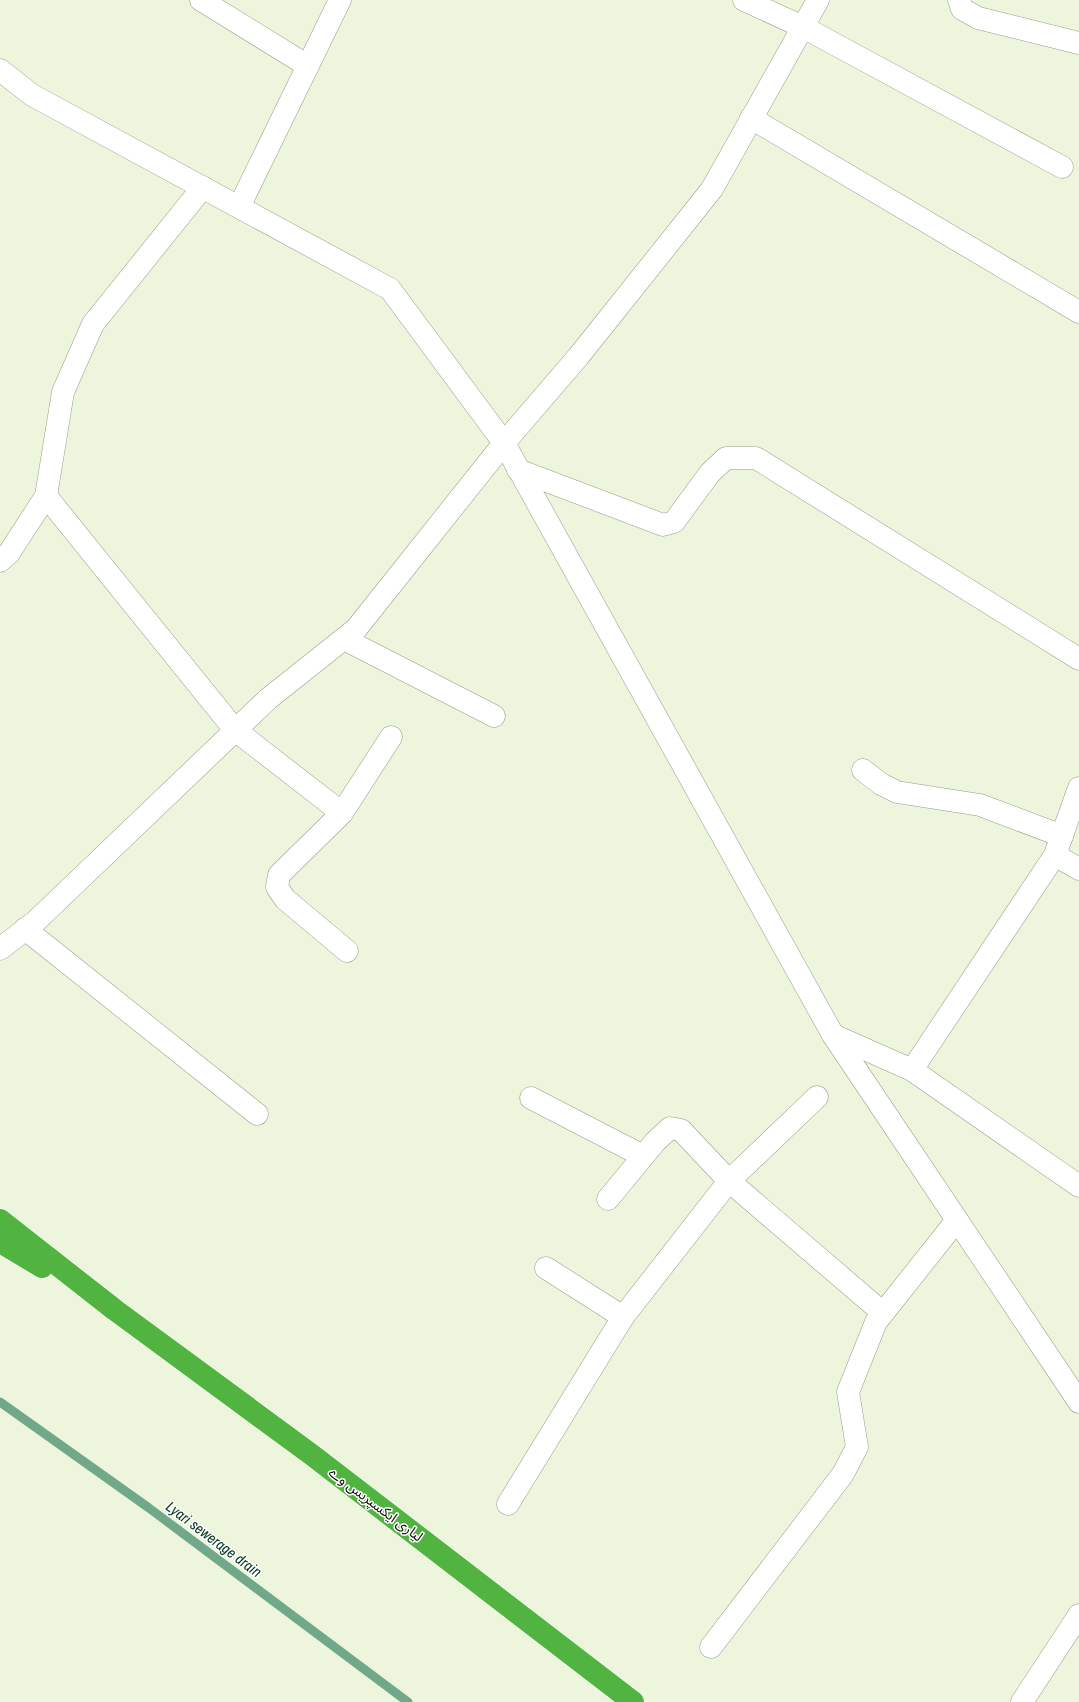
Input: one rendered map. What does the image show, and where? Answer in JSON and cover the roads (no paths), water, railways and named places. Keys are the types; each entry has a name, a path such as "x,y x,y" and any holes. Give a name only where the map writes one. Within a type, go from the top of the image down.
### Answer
{"highway":[{"path":"0,1220 115,1310"},
{"path":"0,1242 115,1310"},
{"name":"لیاری ایکسپریس وے","path":"115,1310 312,1455 633,1702"}],"street":[{"path":"201,0 308,66"},
{"path":"239,207 340,0"},
{"path":"744,0 803,27 1062,167"},
{"path":"0,949 42,915 268,699 356,629 504,443 578,357 712,189 818,0"},
{"path":"960,0 962,9 978,18 1079,43"},
{"path":"0,70 32,95 390,289 504,443 833,1035 1079,1402"},
{"path":"751,118 1079,312"},
{"path":"0,561 9,553 46,496 63,392 93,324 203,187"},
{"path":"518,470 664,525 674,522 710,473 726,458 756,458 1079,659"},
{"path":"46,496 235,730 342,813"},
{"path":"344,639 494,716"},
{"path":"347,951 285,899 277,887 279,875 342,813 391,737"},
{"path":"863,770 881,784 897,792 980,805 1059,846 1079,869"},
{"path":"912,1070 1059,846 1079,788"},
{"path":"25,930 257,1114"},
{"path":"833,1035 912,1070 1079,1186"},
{"path":"508,1504 623,1318 729,1181 817,1097"},
{"path":"531,1098 644,1156"},
{"path":"608,1199 655,1142 670,1128 681,1130 729,1181 883,1313"},
{"path":"711,1646 843,1474 857,1447 848,1392 876,1322 957,1220"},
{"path":"546,1268 623,1318"},
{"path":"1022,1702 1079,1615"}],"waterway":[{"name":"Lyari sewerage drain","path":"0,1402 149,1508 408,1702"}]}
